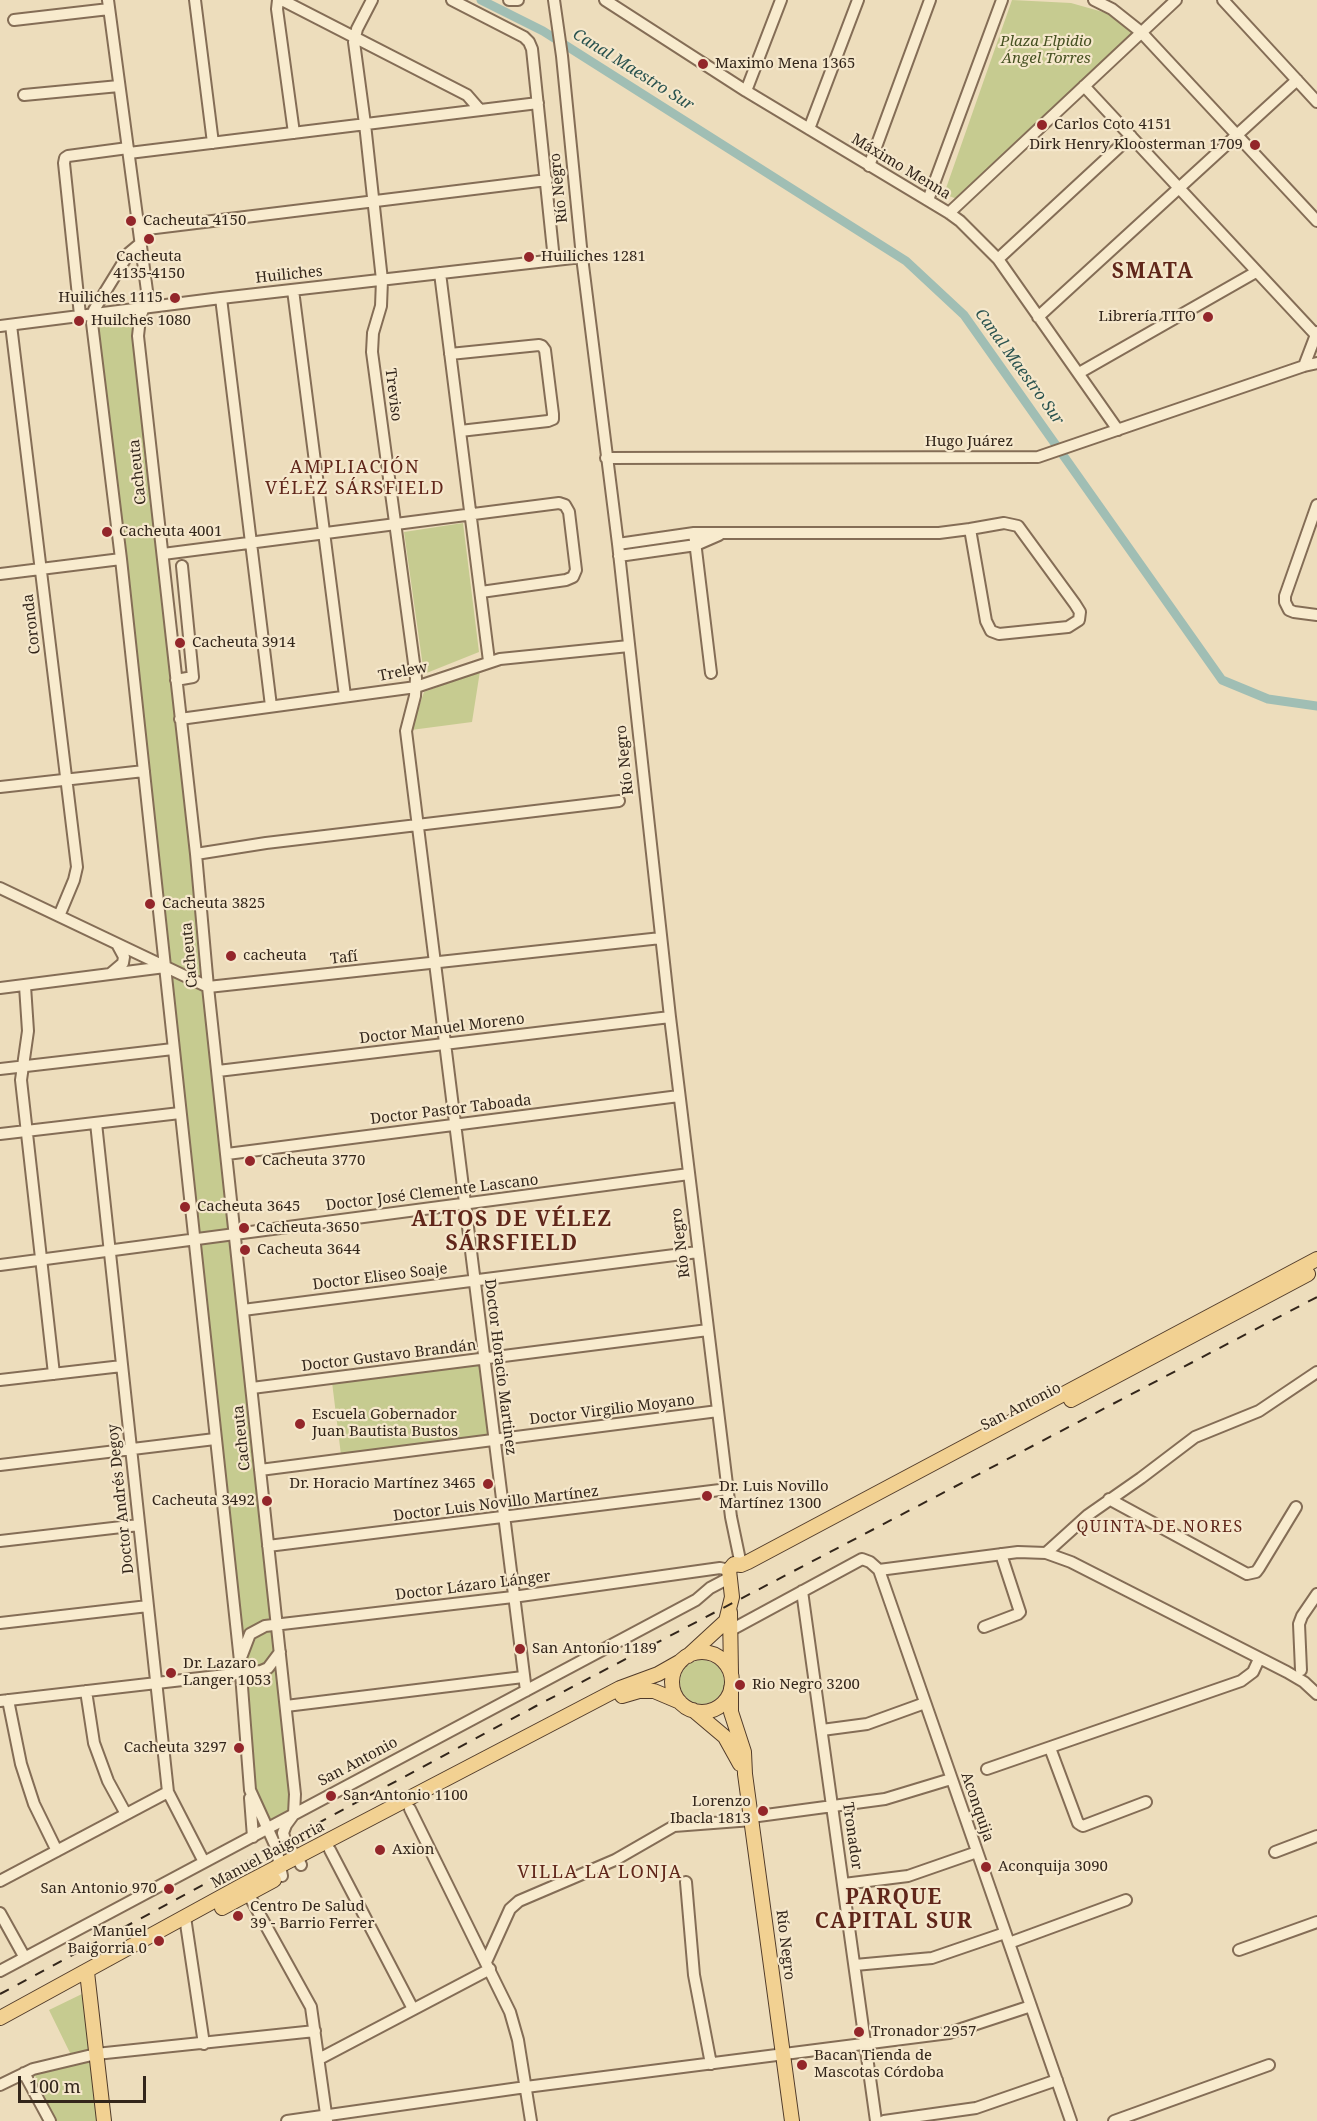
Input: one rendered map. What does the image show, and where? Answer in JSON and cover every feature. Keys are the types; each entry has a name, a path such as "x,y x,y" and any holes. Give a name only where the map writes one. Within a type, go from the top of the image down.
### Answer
{"main road":[{"name":"San Antonio","path":"734,1571 1317,1259"},
{"name":"San Antonio","path":"734,1571 859,1510 1317,1270"},
{"path":"730,1609 722,1626 685,1658 673,1678 674,1691 680,1702 693,1710 705,1712 717,1708 726,1700 731,1688 730,1609 734,1571"},
{"path":"685,1658 696,1653 713,1654 721,1659 731,1673"},
{"name":"Manuel Baigorria","path":"0,2026 246,1889 620,1688 658,1674 685,1658"},
{"name":"Río Negro","path":"731,1688 731,1712 742,1747 792,2121"},
{"name":"Manuel Baigorria","path":"299,1861 330,1850 622,1696 639,1691 654,1691 680,1702"},
{"name":"Río Negro","path":"693,1710 725,1737 745,1774"},
{"path":"87,1976 104,2121"},
{"name":"Manuel Baigorria","path":"0,2018 87,1976"}],"street":[{"path":"195,0 213,143"},
{"path":"278,0 277,9 294,133"},
{"path":"282,0 467,95 480,110"},
{"path":"354,37 372,0"},
{"name":"Río Negro","path":"452,0 524,37 532,49 554,260"},
{"path":"509,0 518,0"},
{"name":"Río Negro","path":"554,0 562,56 582,257 618,544 679,1096 728,1489 734,1571"},
{"name":"Máximo Menna","path":"605,0 746,91 949,213 998,259 1118,430"},
{"path":"746,91 781,0"},
{"path":"809,129 858,0"},
{"path":"869,166 930,0"},
{"path":"928,200 1002,0"},
{"path":"1094,0 1112,9 1142,32 1317,221"},
{"path":"949,213 1176,0"},
{"path":"1223,0 1317,102"},
{"path":"14,20 109,5"},
{"name":"Cacheuta","path":"109,5 147,299 142,309 138,336 196,854 208,987 295,1794 294,1814 286,1824 283,1833 286,1843 299,1861"},
{"name":"Treviso","path":"354,37 375,201 382,280 381,306 373,333 372,352 416,687 406,731 413,797"},
{"path":"1038,317 1297,81"},
{"path":"24,95 119,86"},
{"path":"1084,86 1256,272 1316,333 1304,366"},
{"path":"80,315 64,163 68,156 213,143 538,103"},
{"path":"998,259 1131,136"},
{"path":"139,230 547,180"},
{"path":"93,314 129,253 141,243"},
{"name":"Huiliches","path":"6,325 582,257"},
{"path":"1079,373 1256,272"},
{"path":"440,273 489,661"},
{"path":"293,290 345,696"},
{"path":"221,298 272,706"},
{"name":"Cacheuta","path":"93,314 92,323 121,559 240,1661 250,1790 276,1847 280,1871"},
{"name":"Coronda","path":"6,325 41,568 77,867 59,916"},
{"path":"450,354 539,345 545,351 553,419 460,431"},
{"name":"Hugo Juárez","path":"606,458 1038,458 1317,363"},
{"path":"163,554 559,503 565,505 569,512 576,570 573,577 566,580 481,592"},
{"path":"1317,505 1285,596 1286,606 1294,612 1317,615"},
{"path":"618,544 694,533 939,533 1004,523 1017,526 1075,604 1080,612 1079,620 1068,627 999,634 991,631 986,621 970,529"},
{"path":"694,533 711,673"},
{"path":"619,556 696,545 722,534"},
{"path":"0,573 121,559"},
{"path":"176,680 193,677 182,566"},
{"name":"Trelew","path":"180,719 416,687 489,661 629,646"},
{"path":"0,787 144,771"},
{"name":"Doctor Horacio Martinez","path":"413,797 526,1691"},
{"path":"196,854 266,843 619,801"},
{"path":"0,888 208,987"},
{"name":"Tafí","path":"208,987 661,938"},
{"path":"109,975 123,963 122,950 117,944"},
{"path":"3,986 25,986 165,967"},
{"path":"25,986 28,1030 21,1080 54,1374"},
{"name":"Doctor Manuel Moreno","path":"218,1071 670,1017"},
{"path":"0,1069 173,1049"},
{"name":"Doctor Pastor Taboada","path":"227,1154 679,1096"},
{"path":"0,1134 180,1113"},
{"name":"Doctor Andrés Degoy","path":"96,1123 168,1792 204,1862"},
{"name":"Doctor José Clemente Lascano","path":"0,1265 689,1174"},
{"name":"Doctor Eliseo Soaje","path":"243,1310 698,1252"},
{"name":"Doctor Gustavo Brandán","path":"252,1389 708,1329"},
{"path":"0,1380 122,1366"},
{"path":"1046,1553 1088,1515 1195,1437 1264,1408 1317,1372"},
{"name":"Doctor Virgilio Moyano","path":"260,1470 718,1411"},
{"path":"0,1465 215,1439"},
{"name":"Doctor Luis Novillo Martínez","path":"268,1546 503,1519 728,1489"},
{"path":"1109,1499 1247,1574 1256,1572 1259,1568 1296,1507"},
{"path":"0,1542 139,1526"},
{"path":"730,1630 862,1559 873,1563 879,1570 1033,1551 1071,1562 1287,1672 1304,1682 1317,1694"},
{"path":"984,1627 1020,1612 1001,1554"},
{"name":"Doctor Lázaro Lánger","path":"240,1661 250,1634 264,1626 513,1597 720,1568 734,1571"},
{"name":"Aconquija","path":"879,1570 1071,2121"},
{"name":"San Antonio","path":"0,1971 696,1600 734,1571"},
{"name":"Tronador","path":"802,1591 876,2121"},
{"path":"1301,1670 1299,1623 1317,1594"},
{"path":"0,1623 148,1606"},
{"path":"57,1851 34,1804 4,1700 265,1670 280,1653"},
{"path":"987,1769 1241,1681 1252,1672 1259,1659"},
{"path":"1287,1672 1301,1670 1309,1675 1317,1688"},
{"path":"286,1706 523,1677"},
{"path":"86,1691 94,1743 108,1780 126,1814"},
{"path":"822,1730 867,1724 925,1703"},
{"path":"1050,1748 1078,1823 1081,1825 1146,1802"},
{"path":"319,2059 488,1966 510,1909 519,1901 615,1860 674,1826 833,1808 899,1796 951,1779"},
{"path":"250,1790 253,1837"},
{"path":"0,1881 168,1792"},
{"path":"410,1809 488,1966 515,2026 531,2121"},
{"path":"1275,1852 1317,1836"},
{"path":"330,1850 413,2009"},
{"path":"844,1884 908,1876 977,1852"},
{"path":"686,1882 694,1975 711,2064"},
{"path":"246,1889 312,2013 326,2119"},
{"path":"855,1965 932,1958 1007,1938 1126,1900"},
{"path":"0,1913 25,1958"},
{"path":"186,1922 204,2043"},
{"path":"1239,1950 1317,1922"},
{"path":"287,2121 326,2119 526,2087 958,2031 1031,2006"},
{"path":"0,2085 24,2073 96,2054 315,2031"},
{"path":"1114,2121 1269,2065"},
{"path":"24,2073 50,2121"},
{"path":"884,2121 976,2108 1057,2080"}],"green space":[{"name":"Plaza Elpidio Ángel Torres","path":"1012,0 1071,3 1110,14 1134,35 957,199 944,194"},
{"path":"142,309 140,319 294,1814 267,1829 253,1799 93,313"},
{"path":"463,523 479,652 424,674 404,532"},
{"path":"480,671 472,722 411,730 424,692"},
{"path":"479,1364 488,1437 341,1455 332,1382"},
{"path":"702,1660 717,1667 724,1682 717,1697 702,1704 687,1697 680,1682 687,1667"},
{"path":"84,1993 89,2049 72,2057 49,2010"},
{"path":"90,2060 98,2121 56,2121 33,2076 36,2073"}],"waterway":[{"name":"Canal Maestro Sur","path":"481,0 543,31 906,261 964,315 1222,680 1268,699 1317,706"}],"railway":[{"path":"0,1994 536,1706 1317,1297"}],"place":[{"name":"Maximo Mena 1365","path":"703,64"},
{"name":"Carlos Coto 4151","path":"1042,125"},
{"name":"Dirk Henry Kloosterman 1709","path":"1255,145"},
{"name":"Cacheuta 4150","path":"131,221"},
{"name":"Cacheuta 4135-4150","path":"149,239"},
{"name":"Huiliches 1281","path":"529,257"},
{"name":"Huiliches 1115","path":"175,298"},
{"name":"Librería TITO","path":"1208,317"},
{"name":"Huilches 1080","path":"79,321"},
{"name":"Cacheuta 4001","path":"107,532"},
{"name":"Cacheuta 3914","path":"180,643"},
{"name":"Cacheuta 3825","path":"150,904"},
{"name":"cacheuta","path":"231,956"},
{"name":"Cacheuta 3770","path":"250,1161"},
{"name":"Cacheuta 3645","path":"185,1207"},
{"name":"Cacheuta 3650","path":"244,1228"},
{"name":"Cacheuta 3644","path":"245,1250"},
{"name":"Escuela Gobernador Juan Bautista Bustos","path":"300,1424"},
{"name":"Dr. Horacio Martínez 3465","path":"488,1484"},
{"name":"Dr. Luis Novillo Martínez 1300","path":"707,1496"},
{"name":"Cacheuta 3492","path":"267,1501"},
{"name":"San Antonio 1189","path":"520,1649"},
{"name":"Dr. Lazaro Langer 1053","path":"171,1673"},
{"name":"Rio Negro 3200","path":"740,1685"},
{"name":"Cacheuta 3297","path":"239,1748"},
{"name":"San Antonio 1100","path":"331,1796"},
{"name":"Lorenzo Ibacla 1813","path":"763,1811"},
{"name":"Axion","path":"380,1850"},
{"name":"Aconquija 3090","path":"986,1867"},
{"name":"San Antonio 970","path":"169,1889"},
{"name":"Centro De Salud 39 - Barrio Ferrer","path":"238,1916"},
{"name":"Manuel Baigorria 0","path":"159,1941"},
{"name":"Tronador 2957","path":"859,2032"},
{"name":"Bacan Tienda de Mascotas Córdoba","path":"802,2065"}],"district":[{"name":"SMATA","path":"1153,272"},
{"name":"AMPLIACIÓN VÉLEZ SÁRSFIELD","path":"355,478"},
{"name":"ALTOS DE VÉLEZ SÁRSFIELD","path":"512,1232"},
{"name":"QUINTA DE NORES","path":"1160,1527"},
{"name":"VILLA LA LONJA","path":"600,1873"},
{"name":"PARQUE CAPITAL SUR","path":"894,1910"}]}
